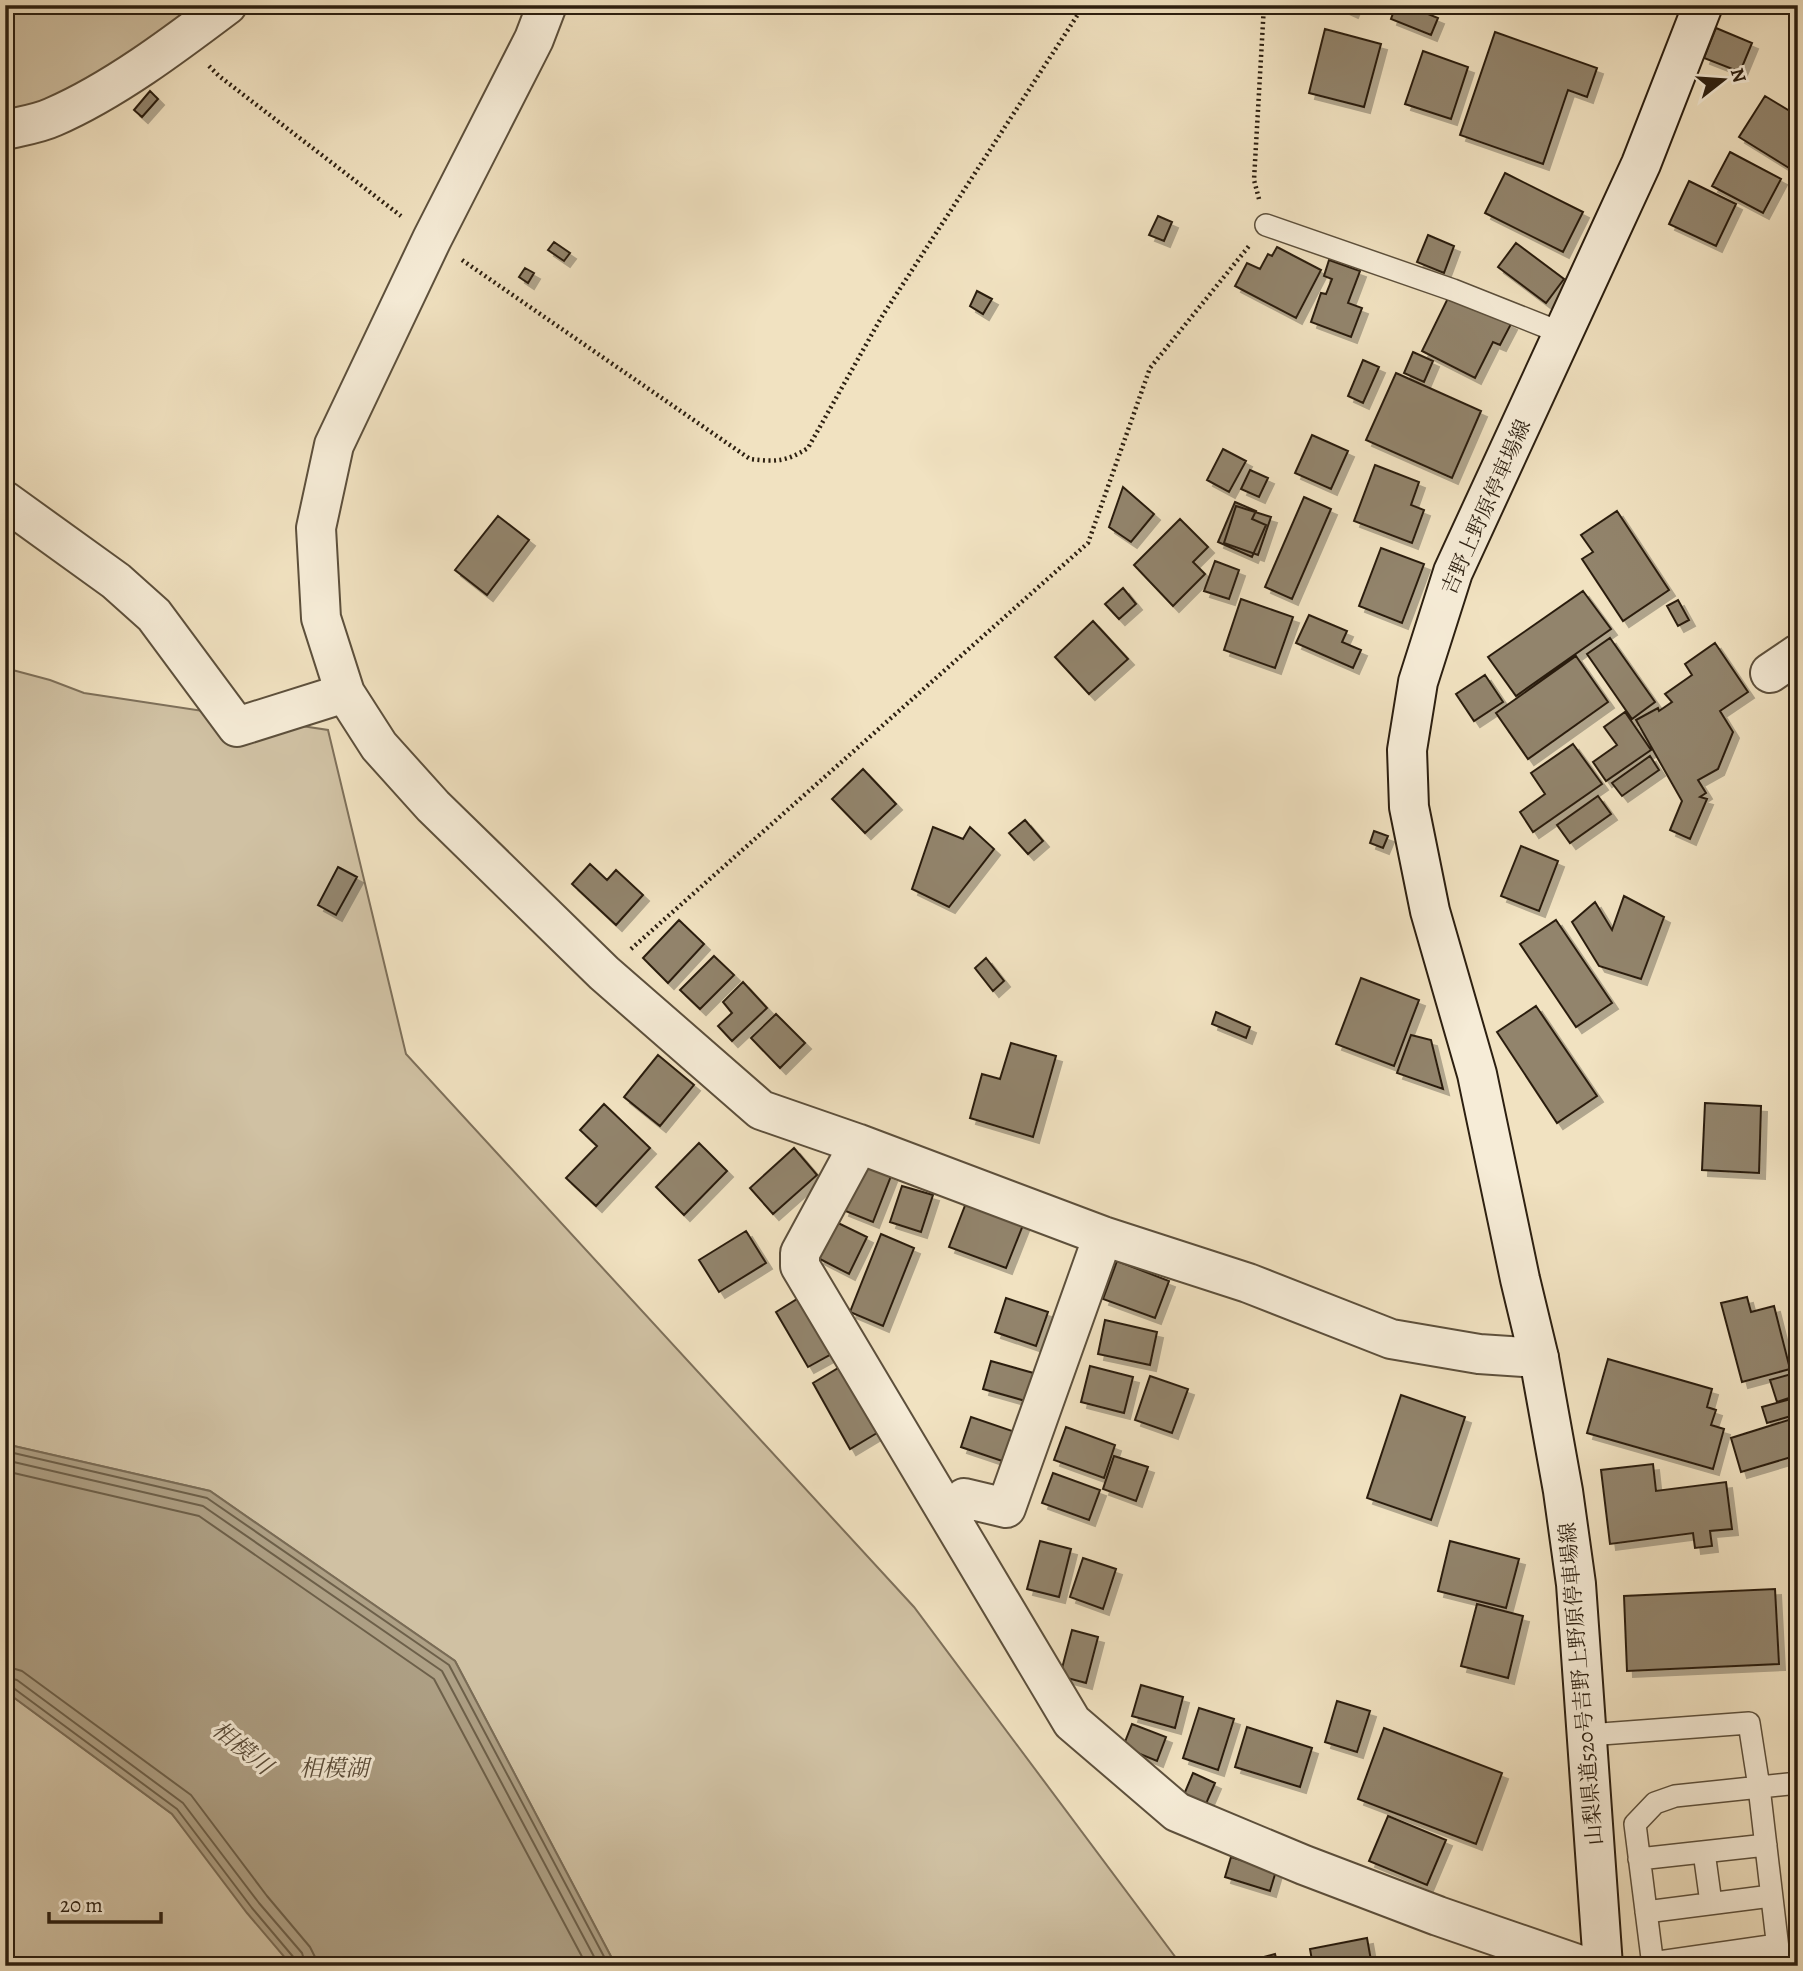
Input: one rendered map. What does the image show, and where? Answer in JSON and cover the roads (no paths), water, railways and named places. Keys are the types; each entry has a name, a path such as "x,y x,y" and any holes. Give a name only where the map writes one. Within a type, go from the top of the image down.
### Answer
{"street":[{"path":"5,130 50,119 92,97 183,38 227,5"},
{"path":"547,5 534,39 432,239 334,445 316,528 321,618 345,693 379,746 433,806 604,973 761,1110 1103,1236 1248,1283 1391,1339 1479,1354 1539,1358"},
{"name":"吉野上野原停車場線","path":"1477,1074 1430,911 1409,807 1407,751 1418,682 1453,572 1641,164 1703,5"},
{"path":"5,501 116,581 154,615 237,727 345,693"},
{"name":"山梨県道520号吉野上野原停車場線","path":"1477,1074 1539,1358 1576,1584 1603,1966"},
{"path":"859,1144 800,1253 800,1266 1072,1722 1177,1812 1414,1907 1583,1966"},
{"path":"950,1516 964,1498 1006,1508 1103,1236"}],"lane":[{"path":"1266,225 1452,290 1564,334"},
{"path":"1588,1735 1749,1723 1759,1787 1778,1956 1653,1964 1635,1824 1655,1803 1675,1796 1759,1787 1798,1783"},
{"path":"1639,1859 1766,1845"},
{"path":"1704,1852 1711,1903"},
{"path":"1646,1912 1771,1896"}],"water":[{"name":"相模湖","path":"5,1444 210,1491 455,1661 616,1966 292,1966 247,1913 172,1814 5,1691"}],"water label":[{"name":"相模川","path":"242,1748"}]}
